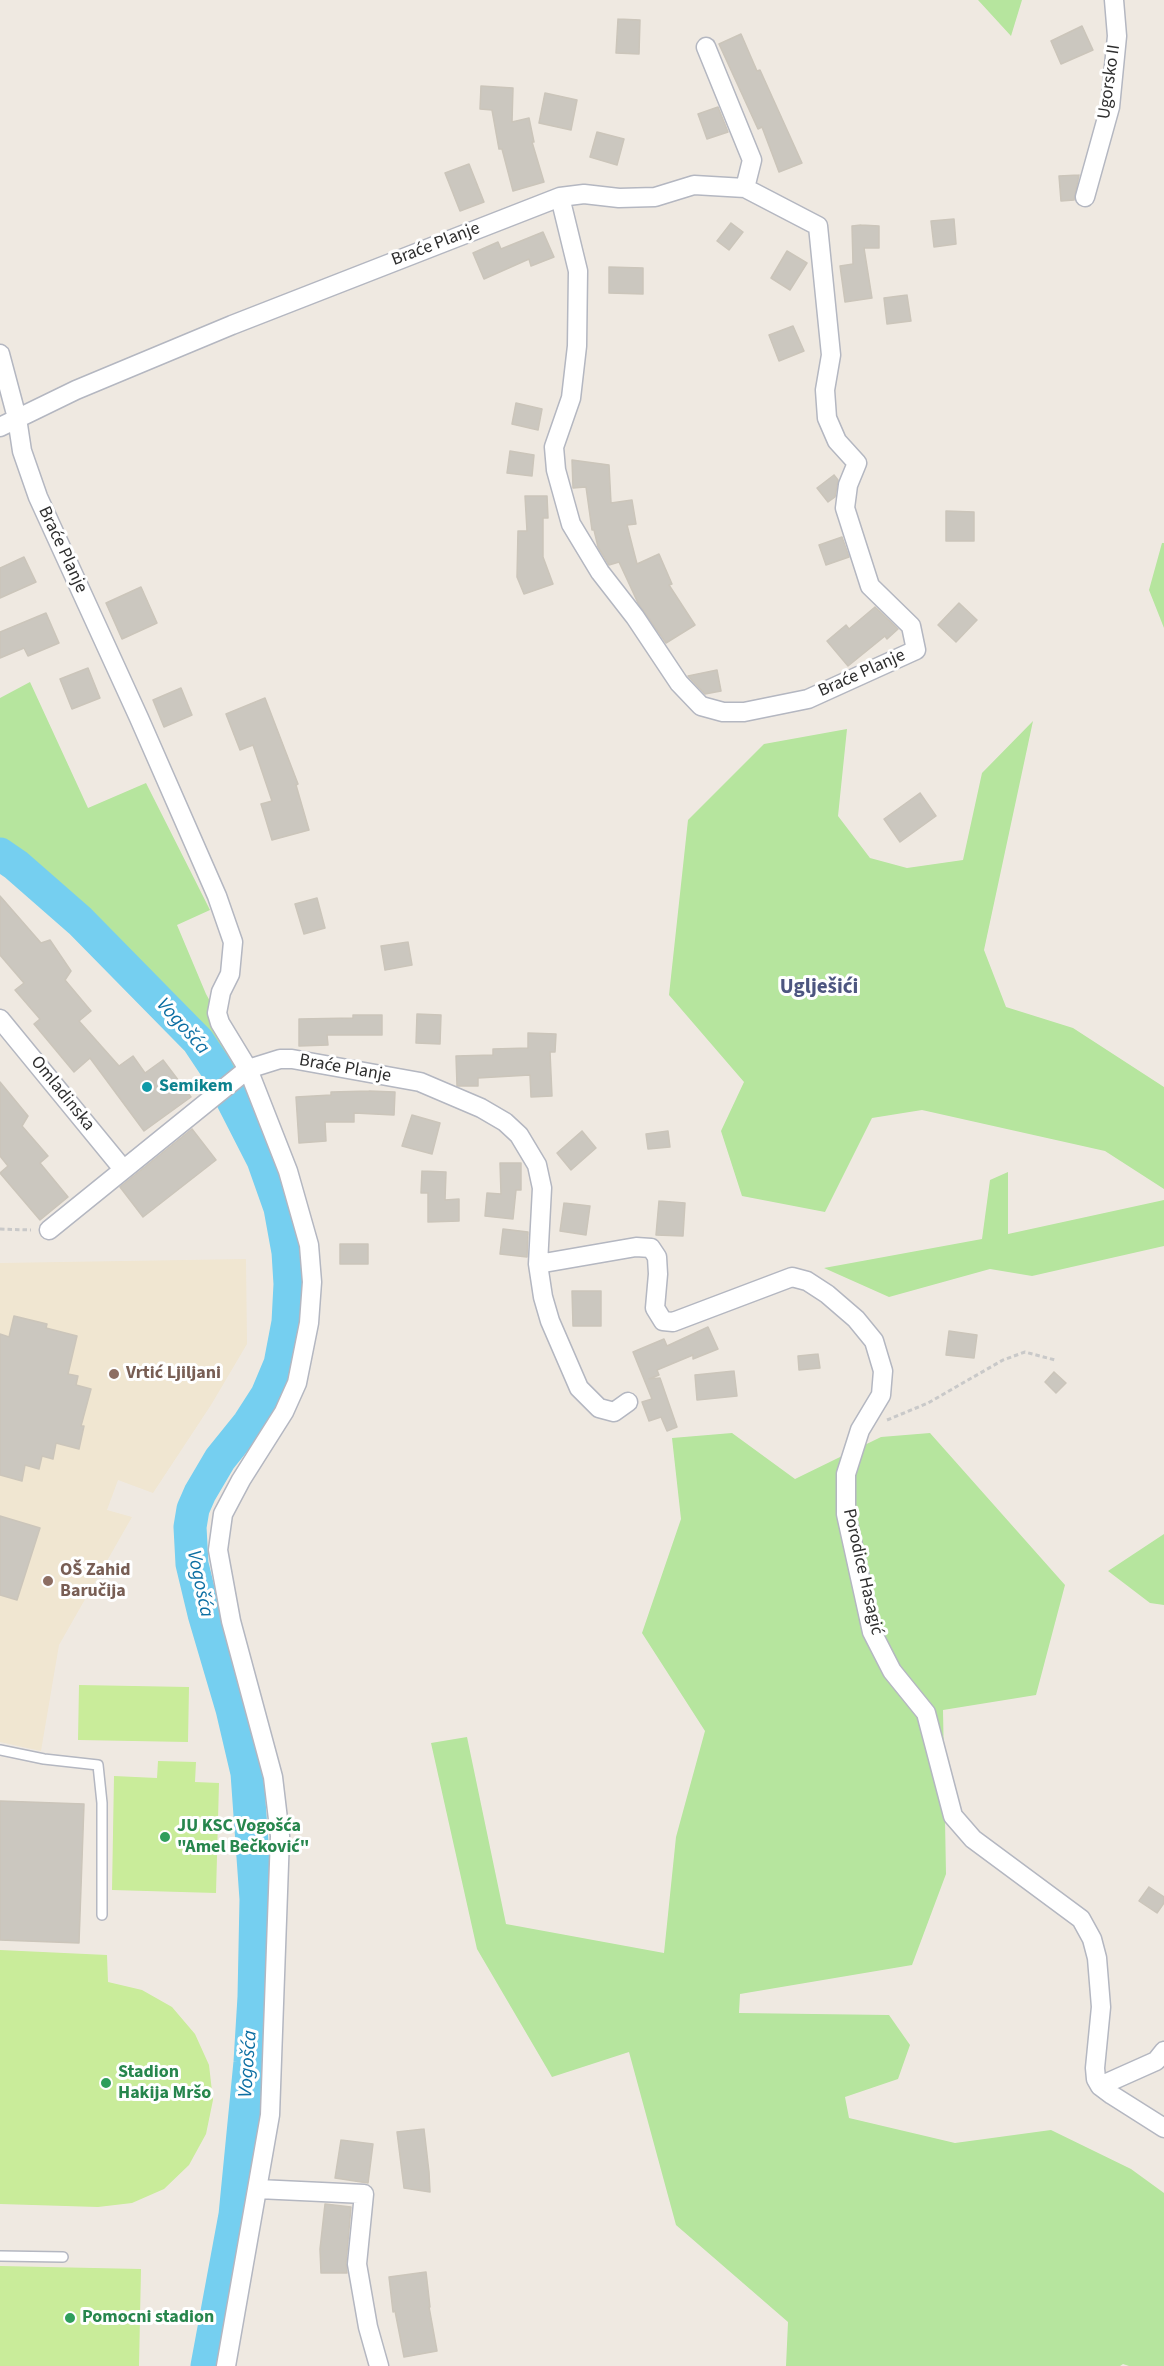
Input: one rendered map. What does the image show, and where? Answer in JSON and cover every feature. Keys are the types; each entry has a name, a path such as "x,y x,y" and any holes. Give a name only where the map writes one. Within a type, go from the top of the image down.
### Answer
{"street":[{"name":"Ugorsko II","path":"1085,197 1110,107 1117,36 1114,0"},
{"path":"706,47 752,160 745,188"},
{"name":"Braće Planje","path":"538,1264 542,1188 537,1165 519,1135 505,1122 481,1108 420,1082 292,1059 280,1059 243,1074 217,1013 221,992 231,974 233,942 217,896 144,729 38,497 22,451 17,418 76,390 232,325 560,197 584,194 619,198 655,197 694,185 745,188 818,226 831,355 825,390 827,418 837,441 857,463 848,485 845,508 870,586 911,626 916,650 808,699 744,712 723,712 701,706 679,683 635,617 600,572 571,524 556,470 554,447 571,398 577,346 578,271 560,197"},
{"path":"0,354 17,418 0,427"},
{"name":"Omladinska","path":"0,1019 123,1169"},
{"path":"49,1230 243,1074 288,1171 309,1245 312,1282 309,1323 297,1383 284,1413 241,1480 223,1514 218,1550 231,1621 273,1777 280,1836 270,2115 226,2366"},
{"name":"Porodice Hasagić","path":"538,1264 636,1246 651,1248 657,1257 655,1308 663,1321 673,1322 792,1277 807,1281 827,1294 856,1318 874,1341 883,1371 880,1395 860,1430 846,1473 846,1514 872,1632 892,1671 926,1713 954,1816 973,1839 1081,1919 1092,1939 1097,1958 1101,2007 1095,2068 1096,2079 1100,2086"},
{"path":"538,1264 543,1297 550,1321 579,1389 599,1408 614,1412 628,1402"},
{"path":"1100,2086 1156,2061 1164,2051"},
{"path":"1100,2086 1164,2128"},
{"path":"258,2189 364,2194 357,2264 368,2328 379,2366"}],"lane":[{"path":"0,1750 44,1759 98,1765 102,1803 102,1916"},
{"path":"0,2256 63,2257"}],"path":[{"path":"0,1229 49,1230"},
{"path":"860,1430 928,1404 1003,1360 1025,1352 1055,1360"}],"shaded area":[{"name":"Vrtić Ljiljani","path":"246,1259 247,1344 211,1405 153,1493 118,1480 107,1510 132,1517 59,1645 41,1751 0,1742 0,1263"}],"green space":[{"path":"978,0 1022,0 1011,36"},
{"path":"1162,543 1164,543 1164,628 1149,590"},
{"path":"30,682 88,808 146,783 210,910 177,925 206,994 248,1069 312,1282 290,1284 288,1252 280,1208 263,1160 216,1068 198,1041 80,921 16,865 0,854 0,698"},
{"path":"1033,721 984,950 1006,1007 1073,1028 1164,1087 1164,1189 1105,1151 922,1110 872,1118 825,1212 742,1196 721,1131 744,1082 669,995 688,820 764,744 847,729 838,816 870,858 907,868 963,860 982,773"},
{"path":"1008,1172 1008,1234 1164,1200 1164,1246 1032,1276 990,1269 889,1297 824,1268 982,1239 990,1180"},
{"path":"732,1433 795,1479 881,1437 930,1433 1065,1585 1036,1695 943,1710 946,1874 912,1965 740,1994 739,2013 889,2015 910,2045 898,2079 845,2097 849,2118 955,2143 1051,2130 1131,2169 1164,2193 1164,2366 1123,2364 1120,2366 786,2366 788,2322 676,2225 629,2052 552,2077 477,1949 431,1743 467,1737 506,1924 664,1953 676,1837 705,1731 642,1633 681,1519 672,1438"},
{"path":"1164,1534 1164,1605 1150,1603 1108,1571"},
{"path":"79,1685 189,1687 188,1742 78,1740"},
{"name":"JU KSC Vogošća \"Amel Bečković\"","path":"158,1761 196,1762 195,1782 219,1783 216,1893 112,1890 114,1776 157,1778"},
{"name":"Stadion Hakija Mršo","path":"0,1950 107,1955 108,1982 142,1990 172,2007 195,2034 209,2065 213,2100 206,2134 189,2165 164,2189 132,2203 98,2207 0,2204"},
{"name":"Pomocni stadion","path":"0,2266 141,2269 139,2366 0,2366"}],"building":[{"path":"618,19 640,20 639,54 616,53"},
{"path":"1082,26 1093,50 1061,64 1051,41"},
{"path":"741,34 802,163 779,172 762,127 758,129 719,44"},
{"path":"481,86 513,88 512,122 529,118 534,142 532,142 544,182 513,191 502,149 499,149 492,110 480,109"},
{"path":"545,93 577,100 571,130 539,123"},
{"path":"718,107 728,132 707,139 698,114"},
{"path":"597,132 624,139 617,165 590,157"},
{"path":"469,164 484,202 460,211 445,173"},
{"path":"1079,175 1074,200 1061,201 1059,176"},
{"path":"954,219 956,244 934,247 931,221"},
{"path":"731,223 743,232 729,250 717,241"},
{"path":"852,226 879,226 879,248 864,248 872,298 845,302 840,266 853,264"},
{"path":"543,232 554,257 531,266 529,259 484,279 473,253 498,242 501,249"},
{"path":"787,251 807,263 790,290 771,278"},
{"path":"609,267 643,268 643,294 609,293"},
{"path":"907,295 911,321 887,324 884,298"},
{"path":"793,326 804,351 779,361 769,335"},
{"path":"516,403 542,409 538,430 512,424"},
{"path":"510,451 534,455 532,476 507,473"},
{"path":"572,460 609,465 611,503 632,500 636,524 627,525 637,564 659,554 672,584 669,585 695,625 666,643 638,603 619,562 609,565 598,547 594,530 592,530 586,487 573,488"},
{"path":"834,475 838,480 835,497 828,502 817,488"},
{"path":"525,496 547,496 548,518 543,518 543,557 553,584 524,594 517,577 518,531 527,531"},
{"path":"946,511 974,512 974,541 946,541"},
{"path":"842,537 849,557 826,565 819,545"},
{"path":"24,557 36,582 0,598 0,568"},
{"path":"141,587 157,623 122,639 106,603"},
{"path":"959,603 977,620 956,642 938,625"},
{"path":"875,607 898,629 887,639 885,636 848,666 827,641 846,625 849,629"},
{"path":"46,613 59,643 28,656 24,648 0,658 0,632"},
{"path":"88,668 100,698 72,709 60,679"},
{"path":"717,670 721,691 705,694 688,676"},
{"path":"181,688 192,715 164,727 153,700"},
{"path":"265,698 298,784 296,785 309,830 272,840 261,804 272,801 253,745 240,750 226,714"},
{"path":"920,793 936,816 900,842 884,819"},
{"path":"0,896 41,943 50,940 71,971 65,980 91,1011 79,1021 119,1066 133,1056 145,1073 163,1060 191,1097 144,1131 90,1058 74,1072 34,1024 40,1019 15,990 24,983 0,955"},
{"path":"317,898 325,928 304,934 295,904"},
{"path":"408,942 412,965 385,970 381,946"},
{"path":"417,1014 441,1015 440,1044 416,1043"},
{"path":"353,1015 382,1015 382,1035 327,1035 328,1045 299,1046 299,1019 353,1018"},
{"path":"528,1033 556,1034 555,1052 550,1052 552,1096 531,1097 530,1075 478,1078 478,1086 457,1086 456,1056 493,1055 493,1049 528,1048"},
{"path":"0,1082 28,1116 22,1126 48,1156 40,1163 68,1197 40,1220 0,1173 8,1166 0,1156"},
{"path":"331,1092 395,1092 394,1115 354,1113 354,1122 325,1122 326,1141 299,1143 296,1097 331,1095"},
{"path":"412,1115 440,1123 432,1154 402,1146"},
{"path":"192,1129 216,1160 143,1217 120,1187"},
{"path":"582,1131 596,1148 571,1170 557,1153"},
{"path":"668,1131 670,1147 648,1149 646,1134"},
{"path":"500,1163 521,1163 521,1190 516,1190 513,1219 485,1216 487,1193 501,1194"},
{"path":"422,1171 446,1172 445,1200 459,1199 459,1221 428,1222 428,1193 421,1193"},
{"path":"659,1201 685,1203 683,1236 656,1235"},
{"path":"564,1203 590,1206 586,1235 560,1231"},
{"path":"503,1229 528,1232 527,1257 500,1254"},
{"path":"340,1244 368,1244 368,1264 340,1264"},
{"path":"572,1291 601,1291 601,1326 573,1326"},
{"path":"14,1316 47,1324 46,1328 77,1336 68,1374 78,1376 76,1385 91,1389 81,1426 84,1426 79,1449 56,1443 53,1459 42,1456 39,1469 25,1465 22,1481 0,1475 0,1334 9,1337"},
{"path":"708,1327 718,1349 693,1359 693,1355 657,1370 659,1375 649,1379 660,1378 677,1427 667,1431 661,1417 649,1421 642,1402 652,1399 633,1352 664,1339 667,1346"},
{"path":"949,1331 977,1335 974,1358 946,1355"},
{"path":"818,1354 820,1368 799,1370 798,1356"},
{"path":"734,1371 737,1396 697,1400 695,1375"},
{"path":"1054,1372 1066,1383 1056,1393 1045,1382"},
{"path":"0,1516 40,1528 17,1600 0,1595"},
{"path":"0,1801 84,1804 79,1943 0,1940"},
{"path":"1149,1887 1164,1897 1164,1903 1157,1913 1139,1901"},
{"path":"424,2129 430,2192 404,2188 397,2132"},
{"path":"341,2140 373,2144 368,2183 335,2178"},
{"path":"325,2204 351,2207 347,2273 321,2273 320,2249"},
{"path":"426,2272 429,2307 437,2351 404,2357 395,2311 393,2312 389,2277"}],"waterway":[{"name":"Vogošća","path":"0,854 16,865 80,921 198,1041 216,1068 263,1160 280,1208 288,1252 290,1284 288,1322 280,1364 267,1395 249,1423 220,1459 200,1493 193,1509 190,1527 192,1564 247,1773 256,1899 250,2062 235,2215 207,2366"}],"place":[{"name":"Semikem","path":"147,1087"},
{"name":"Vrtić Ljiljani","path":"114,1374"},
{"name":"OŠ Zahid Baručija","path":"48,1581"},
{"name":"JU KSC Vogošća \"Amel Bečković\"","path":"165,1837"},
{"name":"Stadion Hakija Mršo","path":"106,2083"},
{"name":"Pomocni stadion","path":"70,2318"}],"district":[{"name":"Uglješići","path":"819,988"}]}
